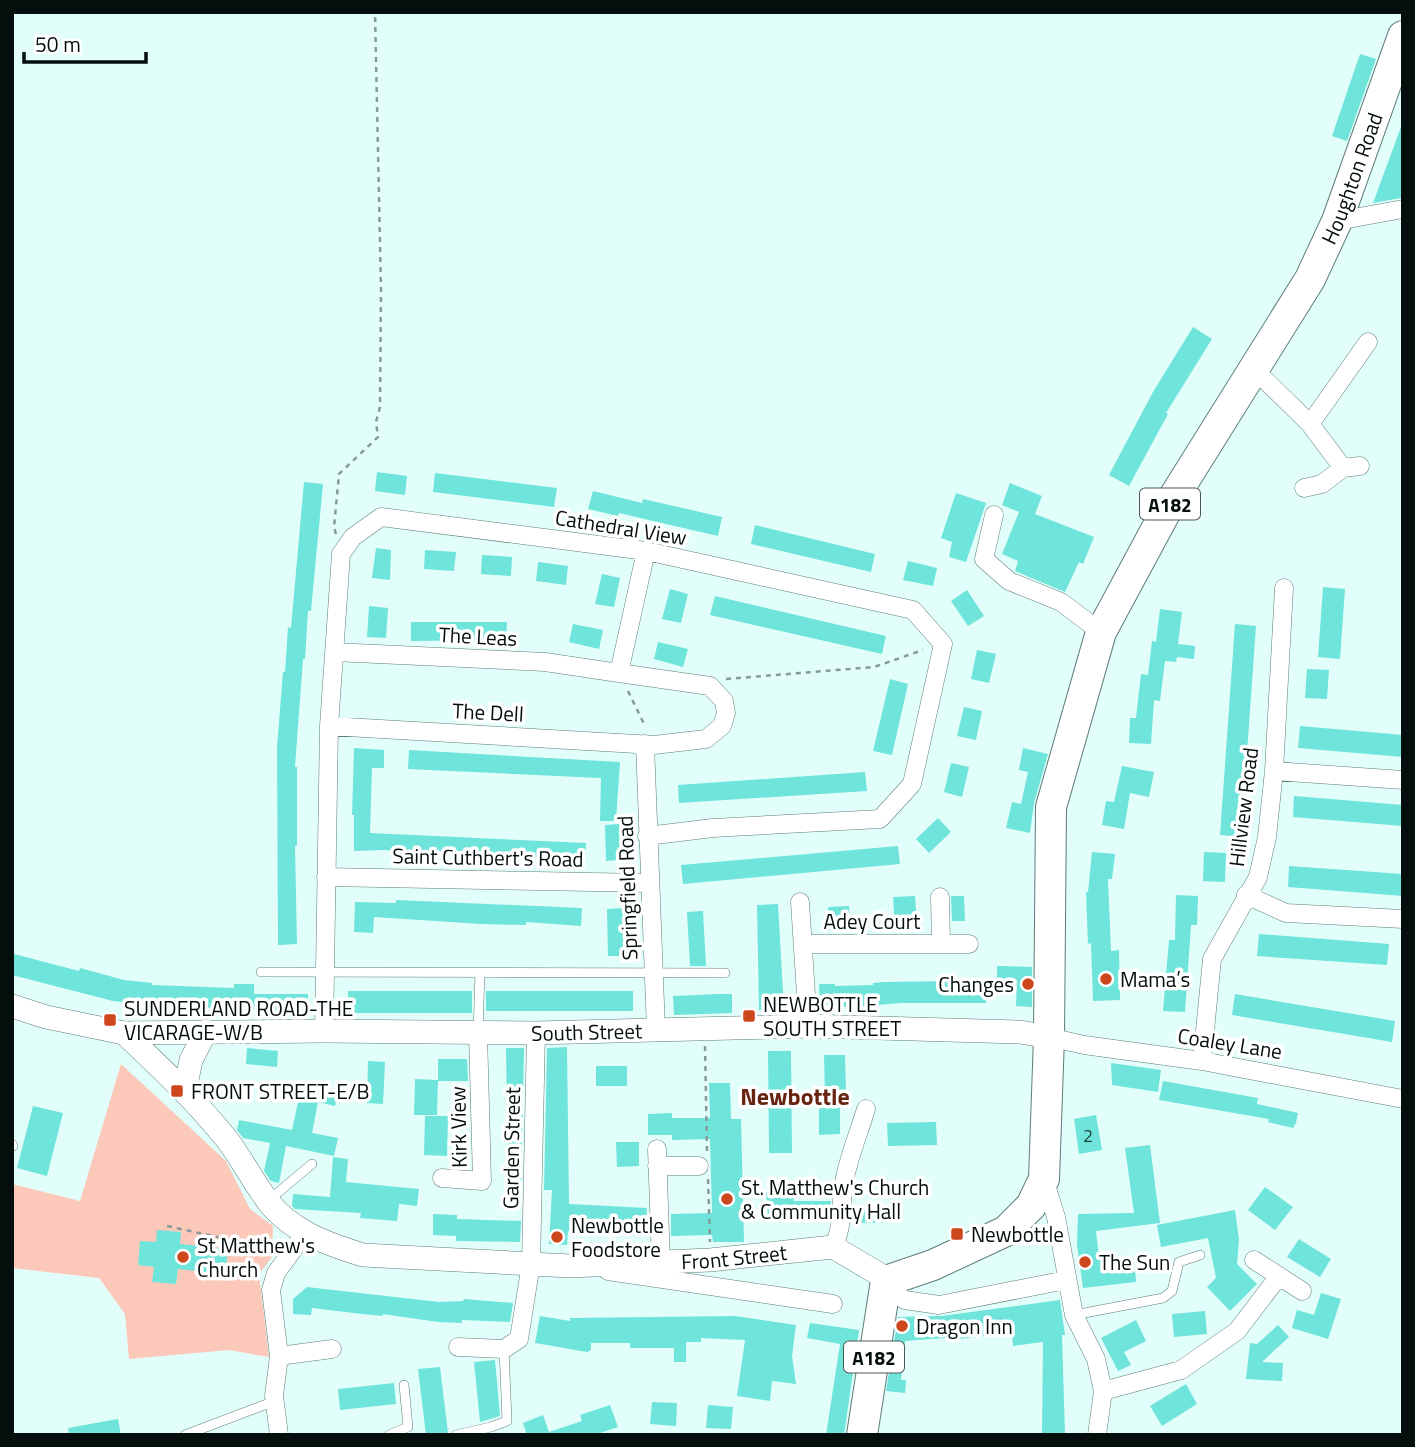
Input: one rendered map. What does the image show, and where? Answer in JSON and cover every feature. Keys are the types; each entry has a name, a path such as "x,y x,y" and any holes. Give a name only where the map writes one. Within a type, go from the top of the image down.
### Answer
{"main road":[{"name":"Houghton Road","path":"1254,369 1310,279 1337,221 1403,36"},
{"name":"A182","path":"862,1435 887,1284 1006,1231 1031,1206 1044,1179 1049,1037 1051,807 1101,632 1172,500 1254,369"}],"street":[{"path":"1337,221 1403,209"},
{"path":"1310,424 1368,342"},
{"path":"1254,369 1351,467 1322,484 1304,488"},
{"path":"994,514 984,559 1009,581 1061,602 1101,632"},
{"name":"Cathedral View","path":"341,554 353,537 382,517 646,551 913,610 943,644"},
{"path":"618,673 646,551"},
{"path":"324,1031 329,726 341,554"},
{"name":"Hillview Road","path":"1202,1061 1212,959 1258,877 1267,837 1274,771 1284,588"},
{"path":"647,836 713,828 880,818 912,784 943,644"},
{"name":"The Leas","path":"334,652 545,662 710,686"},
{"name":"The Dell","path":"329,726 650,745 706,739 722,726 726,713 724,701 710,686"},
{"name":"Springfield Road","path":"650,745 647,836 656,1030"},
{"path":"1274,771 1403,780"},
{"name":"Saint Cuthbert's Road","path":"326,877 648,883"},
{"path":"1247,895 1286,913 1403,919"},
{"name":"Adey Court","path":"940,897 941,944"},
{"name":"Adey Court","path":"800,902 808,1026"},
{"name":"Adey Court","path":"803,944 968,944"},
{"name":"South Street","path":"12,1006 46,1017 124,1033 536,1033 808,1026 1020,1032 1049,1037"},
{"path":"185,1090 191,1060 206,1031"},
{"name":"Front Street","path":"124,1033 185,1090 227,1140 281,1216 305,1233 363,1255 570,1266 710,1260 833,1247"},
{"name":"Kirk View","path":"442,1178 482,1181 478,1033"},
{"name":"Garden Street","path":"504,1349 519,1339 531,1264 536,1033"},
{"name":"Coaley Lane","path":"1049,1037 1084,1045 1202,1061 1403,1099"},
{"path":"866,1109 844,1183 843,1216 833,1247 887,1284 905,1300 939,1305 1066,1280"},
{"path":"661,1263 657,1158 705,1165"},
{"path":"1044,1179 1056,1217 1066,1280 1077,1322 1096,1359 1103,1391 1097,1435"},
{"path":"279,1435 275,1401 279,1356 271,1290 276,1273 305,1233"},
{"path":"1254,1260 1302,1291"},
{"name":"Front Street","path":"570,1266 833,1304"},
{"path":"1103,1391 1181,1370 1237,1331 1279,1276"},
{"path":"457,1347 504,1349"},
{"path":"279,1356 332,1349"}],"lane":[{"path":"261,972 725,973"},
{"path":"478,1033 480,972"},
{"path":"268,1201 312,1164"},
{"path":"1077,1322 1163,1298 1172,1291 1179,1262 1200,1255"},
{"path":"456,1435 507,1421 504,1349"},
{"path":"389,1435 408,1427 404,1385"},
{"path":"185,1435 275,1401"}],"path":[{"path":"341,554 334,527 339,474 378,437 376,422 380,407 381,289 375,12"},
{"path":"710,686 728,678 874,667 943,644"},
{"path":"618,673 650,745"},
{"path":"704,1029 705,1165 710,1260"},
{"path":"167,1226 290,1252"}],"shaded area":[{"path":"121,1064 226,1161 250,1209 273,1226 272,1257 259,1274 269,1357 229,1350 129,1359 125,1314 99,1278 12,1268 12,1184 80,1201"}],"building":[{"path":"1360,54 1376,59 1347,141 1332,136"},
{"path":"1401,127 1403,193 1401,198 1373,203"},
{"path":"1193,327 1212,339 1166,413 1168,414 1129,486 1109,475 1153,392"},
{"path":"377,472 407,476 405,495 375,491"},
{"path":"435,473 557,488 554,507 433,492"},
{"path":"304,482 323,484 311,611 308,611 303,659 295,767 297,944 278,945 277,747"},
{"path":"1010,483 1042,496 1035,514 1094,537 1083,564 1079,562 1065,592 1015,571 1018,561 1002,554 1019,512 1002,505"},
{"path":"593,491 722,517 718,536 619,513 618,516 588,509"},
{"path":"956,493 986,503 966,562 949,557 952,542 941,538"},
{"path":"755,525 875,554 871,572 751,544"},
{"path":"376,548 391,550 390,580 372,578"},
{"path":"425,550 456,552 454,571 424,569"},
{"path":"482,555 512,557 511,576 481,574"},
{"path":"908,561 937,568 933,586 903,580"},
{"path":"538,562 568,566 566,585 536,581"},
{"path":"602,574 620,578 614,607 595,604"},
{"path":"1323,587 1345,589 1340,659 1318,657"},
{"path":"670,589 688,594 681,623 662,619"},
{"path":"967,590 984,616 968,626 951,601"},
{"path":"715,596 886,636 882,654 710,615"},
{"path":"369,606 388,608 386,638 367,637"},
{"path":"1160,609 1182,612 1178,644 1195,646 1194,659 1177,657 1176,662 1165,661 1160,701 1154,700 1151,744 1129,743 1130,718 1136,718 1141,674 1148,675 1152,641 1156,642"},
{"path":"411,622 507,622 506,640 411,641"},
{"path":"573,624 603,630 599,649 569,642"},
{"path":"1235,624 1256,626 1241,837 1220,835"},
{"path":"658,642 688,649 683,667 654,659"},
{"path":"977,650 996,654 989,683 971,679"},
{"path":"1307,669 1329,670 1327,699 1305,698"},
{"path":"890,679 908,684 892,755 873,751"},
{"path":"964,707 982,711 976,740 957,736"},
{"path":"1300,726 1403,735 1403,757 1298,748"},
{"path":"354,748 384,750 384,768 372,768 370,833 586,843 585,861 384,850 354,851"},
{"path":"1023,748 1048,754 1034,803 1030,833 1006,828 1012,802 1021,804 1028,772 1019,770"},
{"path":"409,750 620,762 616,821 600,821 601,778 408,769"},
{"path":"951,763 969,767 962,797 944,792"},
{"path":"1122,766 1154,772 1149,797 1130,793 1124,829 1102,825 1106,801 1114,802"},
{"path":"865,772 867,791 679,803 678,785"},
{"path":"1294,796 1403,805 1403,826 1293,817"},
{"path":"938,818 951,832 929,853 916,839"},
{"path":"619,824 620,860 606,861 605,825"},
{"path":"898,846 900,864 683,884 681,865"},
{"path":"1092,852 1115,854 1112,879 1108,879 1111,951 1119,950 1120,1000 1093,1001 1086,892"},
{"path":"1204,852 1226,853 1225,882 1203,881"},
{"path":"1289,866 1403,874 1403,896 1288,887"},
{"path":"1176,895 1198,896 1197,925 1191,925 1185,1012 1163,1011 1169,940 1175,940"},
{"path":"915,896 917,925 895,927 893,897"},
{"path":"951,896 964,896 965,921 952,921"},
{"path":"396,900 582,908 581,926 526,922 526,925 481,924 374,917 373,933 354,932 355,902 396,903"},
{"path":"778,904 784,1010 759,1010 757,905"},
{"path":"849,906 850,929 829,930 828,907"},
{"path":"625,908 626,956 608,956 607,909"},
{"path":"703,911 706,966 690,966 687,912"},
{"path":"1259,934 1389,944 1387,965 1257,956"},
{"path":"14,954 79,971 80,968 152,985 234,988 234,984 254,984 254,994 308,994 308,1014 257,1015 257,1010 113,1001 12,975"},
{"path":"997,966 1032,967 1032,1007 1016,1006 1017,980 997,980"},
{"path":"986,981 986,1003 901,1003 855,1007 820,1005 819,984 835,986 884,982"},
{"path":"348,991 472,991 472,1013 348,1013"},
{"path":"486,991 633,991 633,1011 486,1011"},
{"path":"732,994 732,1013 674,1015 673,996"},
{"path":"1235,994 1395,1021 1392,1042 1232,1015"},
{"path":"567,1047 569,1204 647,1208 645,1236 568,1231 567,1245 549,1244 552,1190 544,1190 547,1048"},
{"path":"247,1048 278,1051 277,1067 246,1064"},
{"path":"506,1048 524,1048 521,1190 508,1190"},
{"path":"768,1051 791,1051 792,1153 769,1153"},
{"path":"824,1055 845,1055 846,1094 840,1094 840,1134 819,1135 819,1096 825,1096"},
{"path":"438,1059 467,1059 468,1081 438,1081"},
{"path":"368,1061 385,1062 383,1104 367,1103"},
{"path":"1111,1063 1161,1070 1158,1092 1112,1085"},
{"path":"596,1066 627,1066 627,1086 596,1086"},
{"path":"415,1079 438,1080 437,1115 414,1115"},
{"path":"1163,1081 1258,1098 1257,1104 1298,1113 1296,1123 1293,1128 1268,1122 1269,1119 1159,1100"},
{"path":"709,1083 730,1083 731,1119 741,1119 744,1242 713,1242 712,1235 671,1236 671,1214 712,1213 710,1139 672,1140 672,1135 648,1135 648,1114 672,1113 672,1118 710,1118"},
{"path":"302,1084 338,1091 335,1106 318,1102 312,1133 338,1138 334,1156 286,1146 279,1183 271,1181 264,1171 270,1143 243,1138 237,1130 239,1120 292,1130"},
{"path":"33,1106 63,1113 47,1176 17,1168"},
{"path":"1096,1115 1102,1150 1079,1154 1074,1119"},
{"path":"425,1116 448,1116 447,1156 424,1155"},
{"path":"936,1122 937,1145 888,1146 887,1123"},
{"path":"616,1142 639,1142 639,1166 617,1167"},
{"path":"1150,1145 1160,1223 1096,1231 1099,1258 1115,1256 1116,1269 1135,1266 1136,1282 1083,1288 1077,1245 1078,1214 1134,1213 1125,1148"},
{"path":"333,1157 348,1159 346,1182 419,1189 417,1206 399,1204 397,1221 360,1218 361,1213 295,1209 292,1206 293,1194 330,1197"},
{"path":"1265,1187 1293,1207 1275,1230 1248,1210"},
{"path":"793,1190 794,1201 831,1201 829,1222 805,1222 805,1213 768,1216 766,1192"},
{"path":"853,1208 893,1208 894,1222 852,1223"},
{"path":"1235,1210 1239,1240 1237,1264 1257,1284 1230,1311 1207,1287 1216,1278 1208,1238 1161,1247 1157,1225"},
{"path":"433,1214 457,1215 457,1219 521,1221 520,1242 456,1241 456,1236 433,1235"},
{"name":"St Matthew's Church","path":"157,1230 181,1232 180,1244 228,1249 225,1274 178,1269 176,1284 152,1282 154,1267 138,1265 140,1241 156,1242"},
{"path":"1299,1239 1331,1259 1320,1277 1287,1257"},
{"path":"307,1287 439,1302 464,1299 513,1303 510,1322 438,1322 312,1308 311,1315 293,1314 293,1299"},
{"path":"1321,1293 1341,1299 1328,1339 1292,1328 1297,1310 1314,1315"},
{"path":"1060,1300 1065,1335 1062,1335 1065,1435 1042,1435 1043,1342 1013,1346 1012,1333 905,1341 901,1380 906,1380 905,1393 886,1391 898,1317 941,1316"},
{"path":"1205,1311 1207,1334 1174,1337 1172,1314"},
{"path":"540,1316 570,1321 570,1318 735,1316 796,1325 792,1356 796,1384 772,1381 770,1401 737,1396 745,1340 701,1338 701,1342 686,1342 686,1362 674,1362 674,1348 630,1348 630,1343 591,1343 591,1350 587,1352 535,1343"},
{"path":"1136,1320 1146,1341 1124,1352 1131,1365 1118,1371 1101,1338"},
{"path":"810,1323 859,1330 844,1435 826,1435 840,1344 807,1338"},
{"path":"1278,1325 1289,1337 1262,1362 1283,1363 1282,1381 1246,1379 1250,1343 1257,1344"},
{"path":"495,1360 500,1416 480,1422 474,1362"},
{"path":"440,1367 448,1433 426,1435 418,1369"},
{"path":"394,1383 396,1404 340,1410 338,1389"},
{"path":"1186,1384 1197,1404 1162,1426 1150,1406"},
{"path":"652,1402 677,1403 676,1426 650,1424"},
{"path":"610,1405 618,1427 594,1435 527,1435 523,1423 543,1415 549,1432 582,1421 580,1415"},
{"path":"708,1405 733,1407 731,1429 706,1428"},
{"path":"118,1419 121,1435 69,1435 68,1428"}],"place":[{"name":"Mama’s","path":"1106,979"},
{"name":"Changes","path":"1028,984"},
{"name":"NEWBOTTLE SOUTH STREET","path":"749,1016"},
{"name":"SUNDERLAND ROAD-THE VICARAGE-W/B","path":"110,1020"},
{"name":"FRONT STREET-E/B","path":"177,1091"},
{"name":"St. Matthew's Church & Community Hall","path":"727,1199"},
{"name":"Newbottle","path":"957,1234"},
{"name":"Newbottle Foodstore","path":"557,1237"},
{"name":"St Matthew's Church","path":"183,1257"},
{"name":"The Sun","path":"1085,1262"},
{"name":"Dragon Inn","path":"902,1326"}],"district":[{"name":"Newbottle","path":"795,1096"}]}
